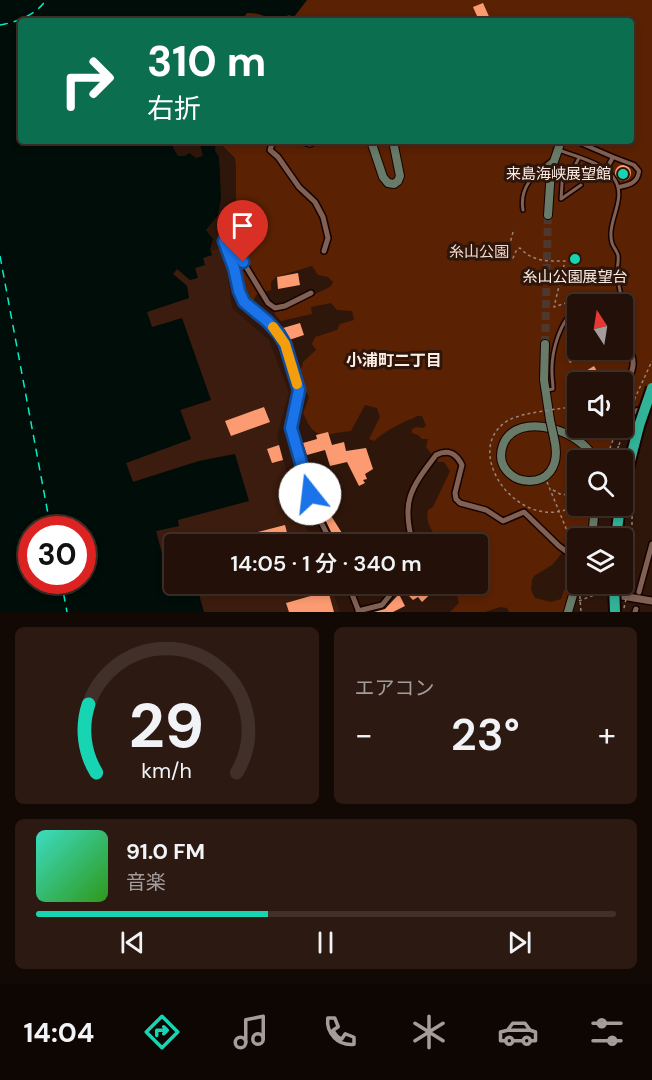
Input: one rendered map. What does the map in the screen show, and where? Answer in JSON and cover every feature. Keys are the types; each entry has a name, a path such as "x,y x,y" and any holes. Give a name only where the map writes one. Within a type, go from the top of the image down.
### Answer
{"highway":[{"path":"633,450 652,388"},
{"path":"639,426 652,399"},
{"path":"614,594 615,612"}],"main road":[{"path":"372,144 383,177 388,183 393,184 400,176 394,144"},
{"path":"548,215 552,170 560,144"},
{"path":"545,344 545,391 550,420 554,438 557,449 554,467 538,480 522,481 508,473 502,458 504,443 515,431 532,426 564,432 574,437 589,450"},
{"path":"568,612 573,594"}],"street":[{"path":"272,144 270,150 278,157 298,187 315,202 323,218 328,238 324,251"},
{"path":"583,144 634,165 639,171 639,177 632,184 619,187"},
{"path":"606,170 613,157"},
{"path":"311,292 285,306 275,308 268,303 231,242 225,239 244,302 267,321 285,344 299,390 291,428 314,506 327,534"},
{"path":"633,413 639,412 652,399"},
{"path":"411,534 407,518 408,499 436,455 451,452 458,457 462,465 455,493 460,503 486,510 503,521 524,512 567,550"},
{"path":"639,592 652,544"},
{"path":"352,594 359,611 382,605 391,594"},
{"path":"619,594 652,601"}],"lane":[{"path":"559,150 606,170 619,187 611,233 612,243 619,259 617,270 620,293"},
{"path":"579,158 572,171 563,169 561,199 581,185"},
{"path":"523,210 521,197 525,187 550,161 555,160"},
{"path":"545,391 553,388 554,352 567,317"}],"path":[{"path":"513,232 507,255 513,258 520,248 532,258 541,261 565,261 554,307 581,298 603,303 611,302 620,293"},
{"path":"617,450 635,398 652,361"},
{"path":"567,408 509,420 495,435 490,455 492,468 499,482 529,509 553,514 567,510"},
{"path":"544,477 567,532"},
{"path":"551,489 560,495 567,495"},
{"path":"623,612 632,572 632,516"},
{"path":"580,594 581,612"},
{"path":"576,603 594,594"}],"shaded area":[{"path":"0,0 307,0 294,17 289,15 272,18 247,13 243,18 18,18 18,144 173,144 178,156 185,156 189,153 196,158 203,156 200,144 216,144 215,151 219,157 221,198 218,215 206,230 213,239 210,249 212,255 203,258 205,265 195,268 198,278 190,280 177,269 173,274 187,286 189,298 147,312 152,327 182,318 211,400 180,410 191,439 126,463 133,482 199,461 235,454 249,501 178,520 179,526 156,531 164,558 164,594 199,594 204,612 0,612"},
{"path":"224,247 232,308 269,340 289,393 277,436 297,511 310,534 164,534 163,558 156,531 178,526 177,520 234,454 199,461 133,482 126,463 191,439 147,312 189,298 187,286 173,274 177,269 197,278 195,268 203,258 212,255 210,251"},
{"path":"199,594 334,594 340,612 204,612"}],"green space":[{"name":"糸山公園","path":"258,0 652,0 652,402 633,414 633,372 567,372 567,438 612,438 610,450 567,450 567,516 594,516 590,528 567,528 567,547 552,565 534,576 531,590 535,598 551,602 561,599 564,590 567,590 567,594 570,594 564,612 509,612 507,608 500,607 485,612 450,612 459,603 457,594 488,594 488,534 434,534 429,526 428,510 433,507 450,471 444,462 438,462 426,447 428,439 422,439 412,433 412,429 416,427 426,426 422,416 396,426 374,441 369,439 380,417 377,408 365,405 351,431 322,434 312,429 303,413 309,397 301,381 299,370 303,362 316,350 312,344 315,337 337,330 340,324 354,320 352,311 337,310 331,303 311,307 312,314 281,321 276,316 273,309 311,296 331,286 333,282 328,277 318,275 312,266 276,277 271,282 271,290 256,295 254,300 248,299 231,253 236,234 235,158 224,147 224,144 634,144 634,18 234,18"}],"building":[{"path":"483,3 490,18 473,18 477,16 473,7"},
{"name":"来島海峡展望館","path":"620,165 626,165 631,173 629,179 620,181 615,176 615,170"},
{"path":"298,273 300,285 278,289 277,277"},
{"path":"300,323 304,335 289,340 283,328"},
{"path":"594,366 597,372 584,372"},
{"path":"264,407 270,422 231,436 225,421"},
{"path":"328,432 332,445 344,442 346,451 366,448 373,469 365,474 367,479 363,480 365,483 359,486 347,462 330,466 325,450 307,455 303,443 317,439 316,435"},
{"path":"279,445 283,460 272,463 267,449"},
{"path":"322,471 333,500 318,506 309,475"},
{"path":"321,511 328,511 342,533 332,534"},
{"path":"285,525 287,534 250,534"},
{"path":"318,594 322,596 329,594 334,612 289,612 286,603"},
{"path":"399,594 405,606 393,612 374,612 385,609"},
{"path":"411,594 430,594 422,602 418,597 413,600 409,596"}],"ferry route":[{"path":"23,18 37,10 46,0"},
{"path":"0,25 18,20"},
{"path":"0,256 48,516"},
{"path":"64,594 67,612"}],"tunnel":[{"path":"545,344 548,215"}],"slow traffic":[{"path":"273,327 285,344 297,384"}],"place":[{"name":"来島海峡展望館","path":"623,174"},
{"name":"糸山公園展望台","path":"575,259"}],"district":[{"name":"小浦町二丁目","path":"394,360"}],"route":[{"path":"243,262 231,242 225,239 244,302 267,321 285,344 299,390 291,428 310,494"}]}
